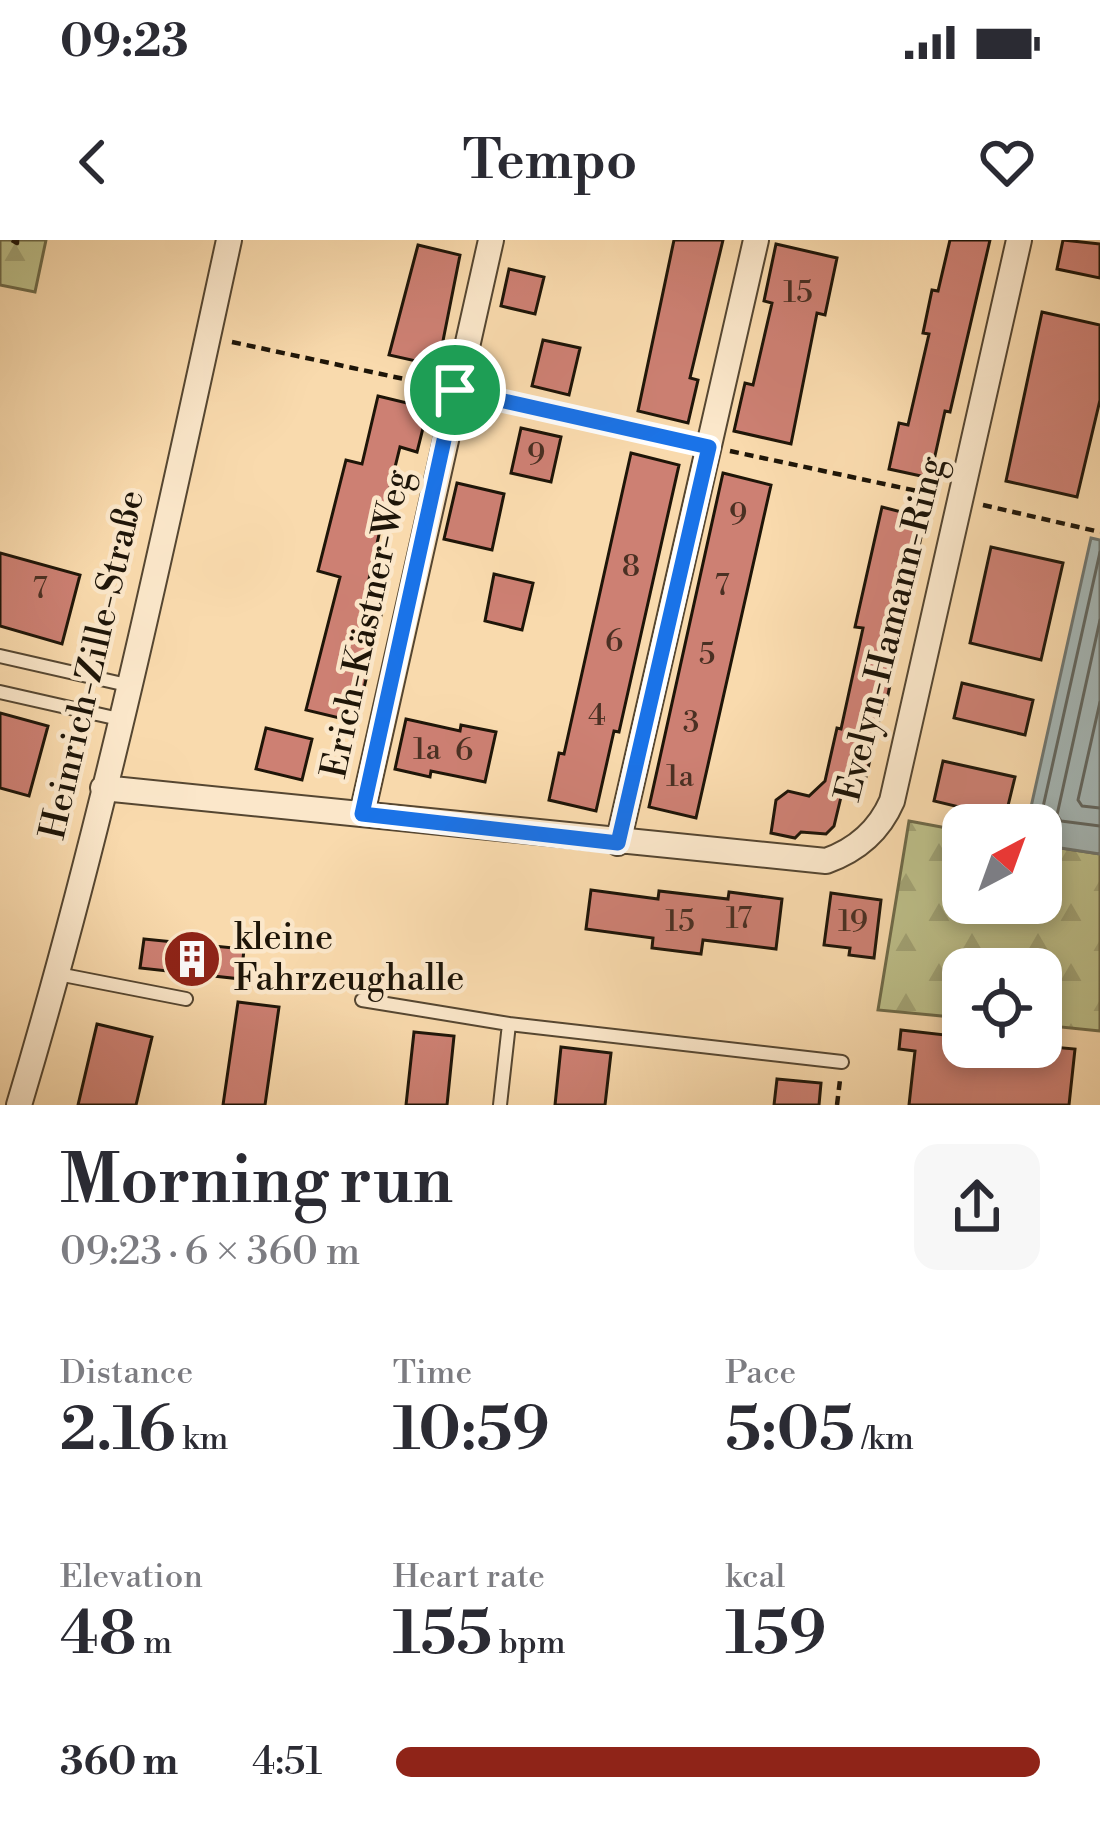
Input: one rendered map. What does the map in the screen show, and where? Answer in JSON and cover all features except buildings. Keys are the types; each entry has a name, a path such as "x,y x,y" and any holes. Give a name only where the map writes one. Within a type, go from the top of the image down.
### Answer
{"street":[{"name":"Heinrich-Zille-Straße","path":"19,1105 103,788 229,240"},
{"name":"Erich-Kästner-Weg","path":"362,814 491,240"},
{"path":"618,843 756,240"},
{"name":"Evelyn-Hamann-Ring","path":"103,788 618,843 826,861 848,853 882,822 892,801 1019,240"}],"lane":[{"path":"0,656 127,685"},
{"path":"0,692 119,719"},
{"path":"57,974 186,999"},
{"path":"362,1000 509,1024 842,1062"},
{"path":"500,1105 509,1024"}],"path":[{"path":"208,337 1100,532"},
{"path":"837,1105 842,1062"}],"green space":[{"path":"0,240 46,240 35,292 0,285"},
{"path":"909,821 942,827 942,924 1062,924 1062,848 1100,854 1100,1031 1062,1027 1062,948 942,948 942,1016 878,1010"}],"water":[{"path":"1091,538 1100,540 1100,854 1062,848 1062,804 1032,804"}],"place":[{"name":"kleine Fahrzeughalle","path":"192,959"}],"route":[{"path":"455,390 709,447 618,843 362,814 455,390"}]}
